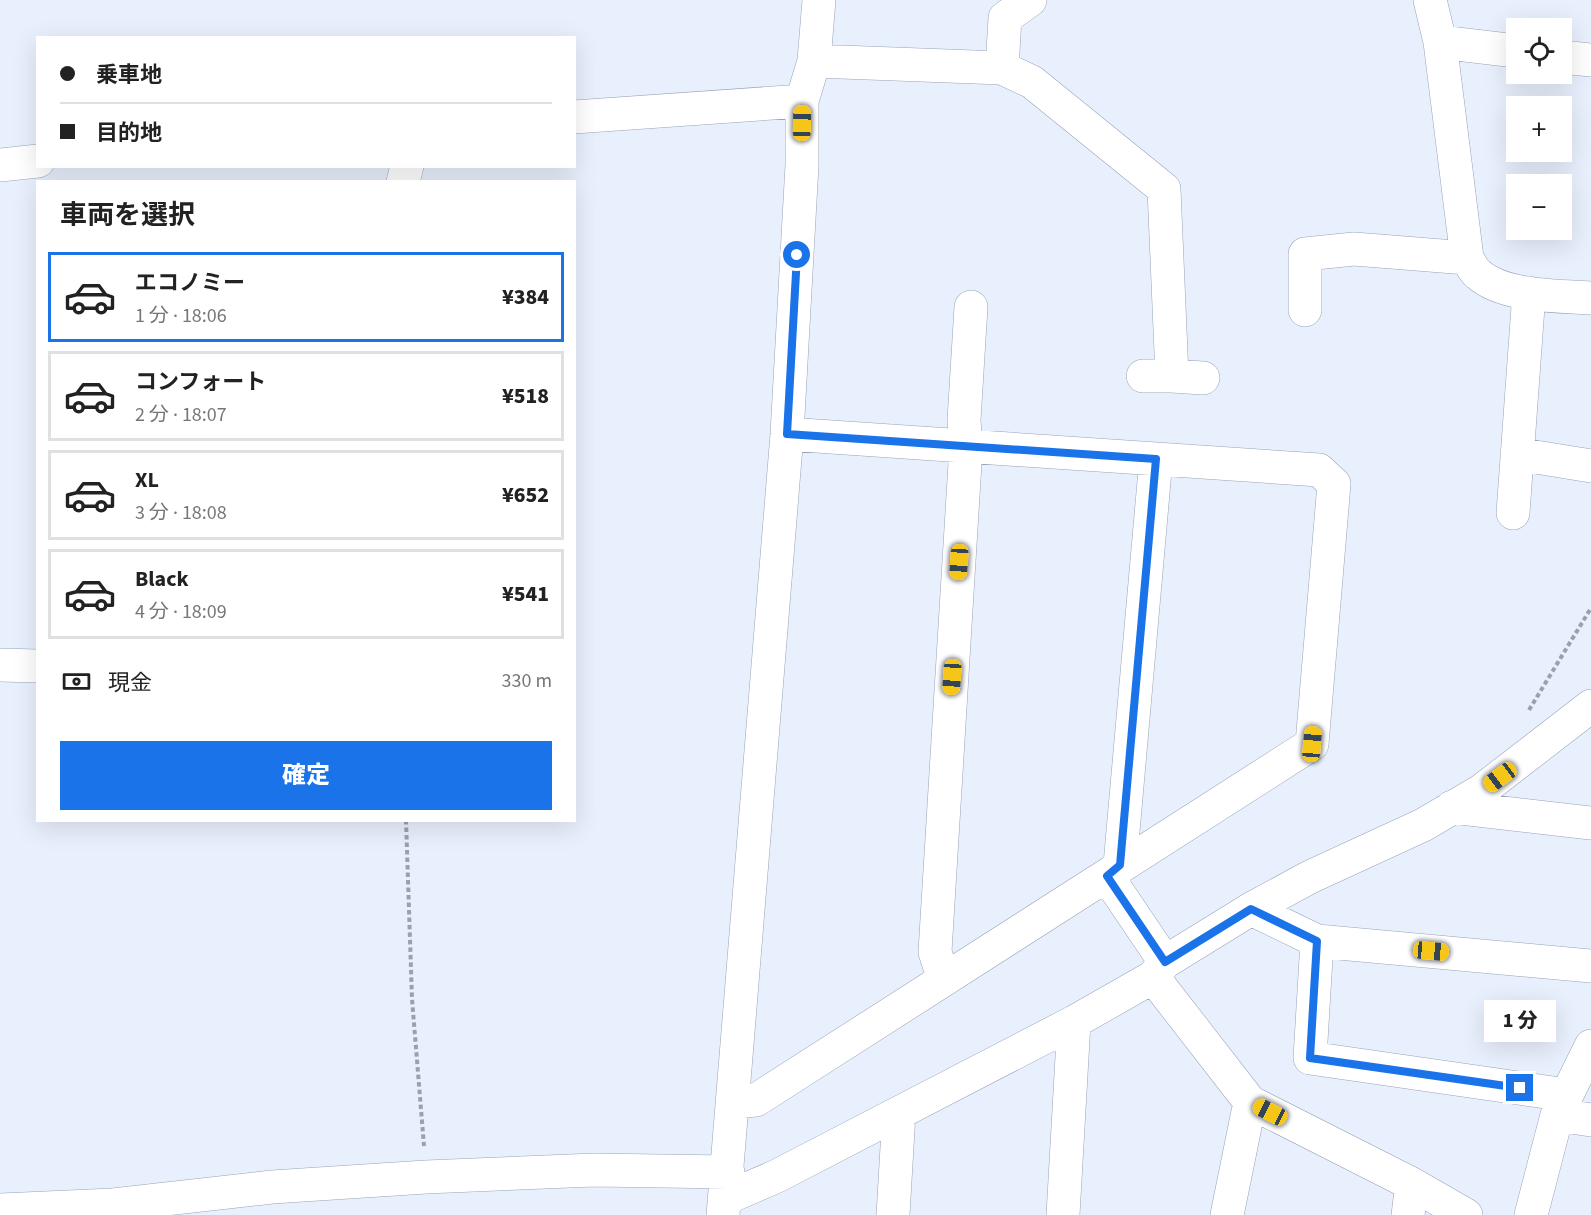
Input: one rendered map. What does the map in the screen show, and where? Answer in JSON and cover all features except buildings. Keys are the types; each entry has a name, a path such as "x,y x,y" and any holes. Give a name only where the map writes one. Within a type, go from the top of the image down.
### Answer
{"street":[{"path":"725,1195 787,434 802,165 802,101 814,61 819,0"},
{"path":"1002,68 1005,18 1030,0"},
{"path":"1430,0 1440,42 1467,258 1478,274 1497,284 1529,294 1591,298"},
{"path":"1440,42 1506,50"},
{"path":"1572,58 1591,60"},
{"path":"814,61 1002,68 1032,82 1164,189 1173,377"},
{"path":"576,117 802,101"},
{"path":"0,165 36,161"},
{"path":"1305,310 1305,254 1354,249 1467,258"},
{"path":"1513,513 1529,294"},
{"path":"943,978 935,952 966,447 964,420 971,307"},
{"path":"733,1102 756,1100 943,978 1312,744 1334,484 1319,470 787,434"},
{"path":"1517,454 1591,466"},
{"path":"1156,459 1113,871 1159,970 1250,1102 1410,1199 1466,1215"},
{"path":"0,665 36,666"},
{"path":"0,1210 113,1205 272,1187 426,1177 594,1170 725,1195 777,1176 1074,1022 1159,970 1251,909 1310,877 1423,825 1481,791 1591,706"},
{"path":"1452,807 1591,823"},
{"path":"1251,909 1317,941 1591,966"},
{"path":"1317,941 1310,1058 1562,1105 1591,1120"},
{"path":"1063,1215 1074,1022"},
{"path":"1531,1215 1562,1105 1591,1046"},
{"path":"1227,1215 1250,1102"},
{"path":"893,1215 899,1113"}],"path":[{"path":"1524,720 1591,608"},
{"path":"406,822 412,999 426,1177"}],"route":[{"path":"797,255 787,434 1156,459 1120,865 1107,876 1165,962 1251,909 1317,941 1310,1058 1520,1088"}]}
